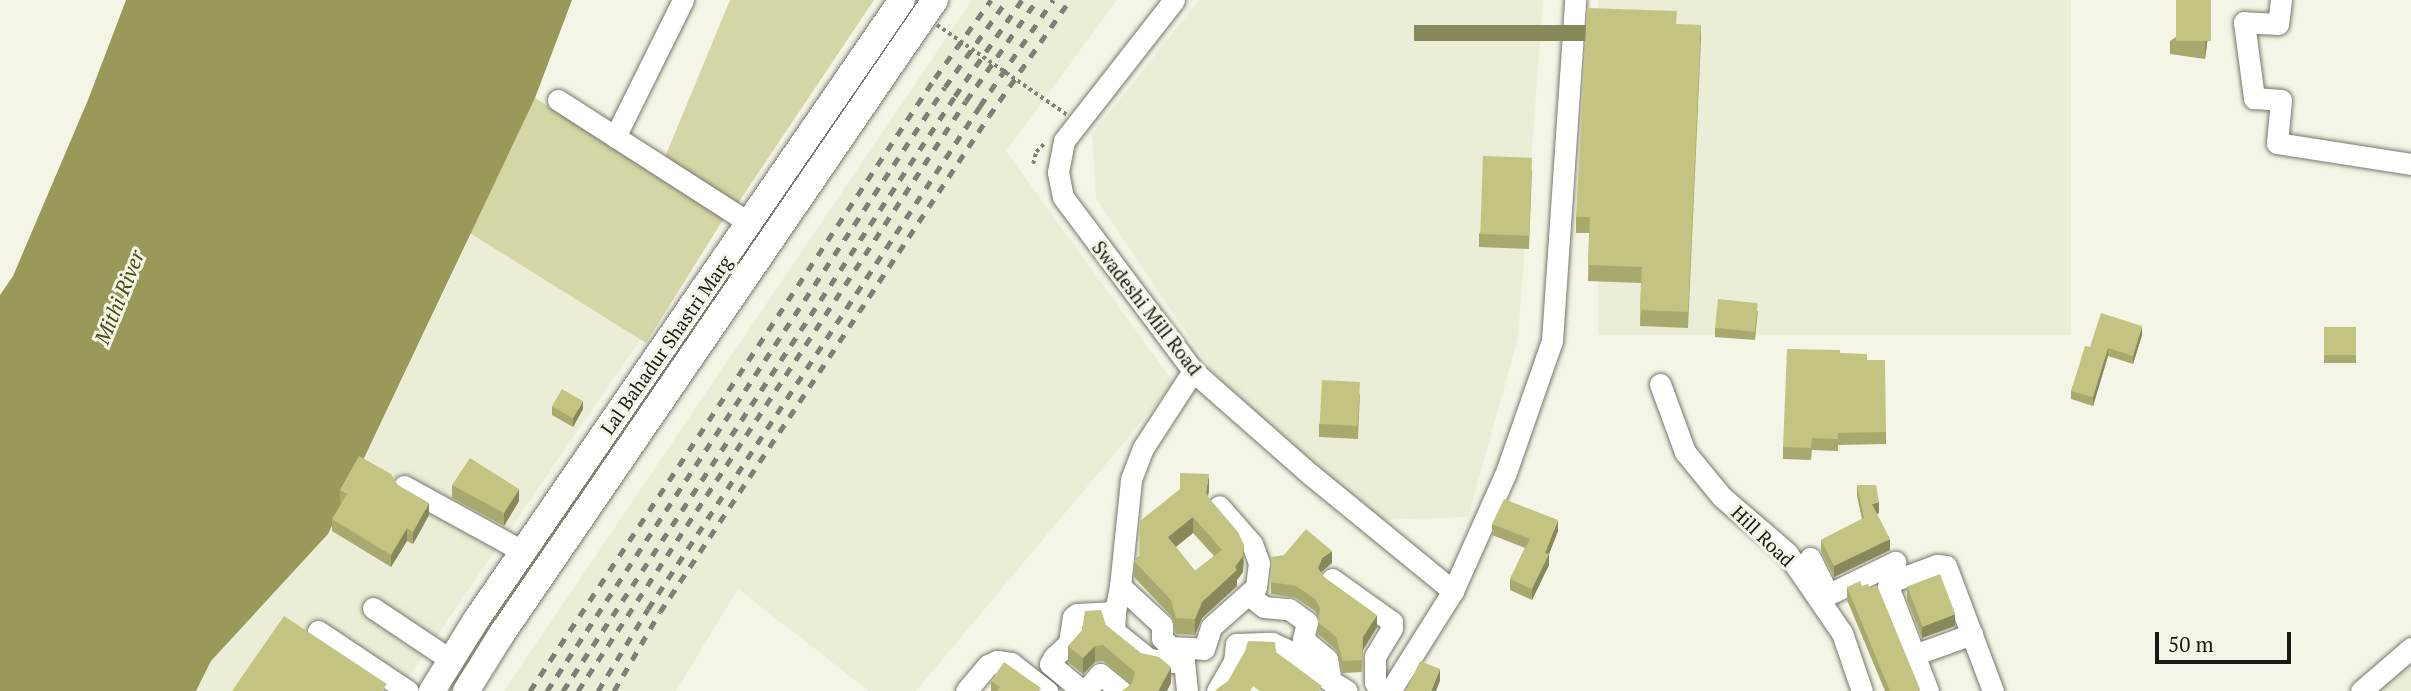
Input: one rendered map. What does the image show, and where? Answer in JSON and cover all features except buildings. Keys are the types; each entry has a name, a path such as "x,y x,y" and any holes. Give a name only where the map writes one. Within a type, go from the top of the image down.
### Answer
{"main road":[{"name":"Lal Bahadur Shastri Marg","path":"432,691 476,620 638,387 724,284 832,125 902,0"},
{"name":"Lal Bahadur Shastri Marg","path":"467,691 501,635 661,400 724,284 751,224 832,125 936,12"},
{"path":"638,387 661,400"},
{"path":"476,620 501,635"}],"street":[{"path":"615,137 683,0"},
{"name":"Swadeshi Mill Road","path":"1174,0 1064,141 1058,172 1063,197 1193,371 1310,474 1453,591"},
{"path":"1390,691 1453,591 1505,475 1552,341 1575,0"},
{"path":"2281,0 2278,24 2244,22 2254,98 2281,100 2277,143 2411,164"},
{"path":"558,100 751,224"},
{"path":"1193,371 1143,448 1131,480 1114,631 1149,659 1183,656 1236,644 1272,643 1301,649 1327,659 1339,686"},
{"name":"Hill Road","path":"1660,384 1685,452 1721,497 1787,553 1824,597 1842,633 1862,691"},
{"path":"404,486 524,552"},
{"path":"1205,649 1211,627 1256,587 1259,563 1252,544 1219,506"},
{"path":"1810,558 1824,597 1895,562"},
{"path":"1928,691 1889,590 1893,581 1937,565 1946,566 1993,691"},
{"path":"1332,579 1392,622 1392,628 1375,656 1375,682 1380,691"},
{"path":"1120,586 1161,625 1165,643 1183,656 1186,691"},
{"path":"1249,595 1264,607 1289,609 1307,622 1301,649"},
{"path":"373,608 451,660"},
{"path":"1115,612 1077,614 1073,617 1069,643 1050,664 1080,689 1087,689 1100,674 1121,691"},
{"path":"318,631 408,691"},
{"path":"1914,655 1972,634"},
{"path":"1217,691 1234,662 1236,644"},
{"path":"2361,691 2411,648"},
{"path":"966,691 988,665 997,661 1011,663 1047,691"}],"path":[{"path":"936,12 1069,116"},
{"path":"1033,164 1036,152"}],"shaded area":[{"path":"972,0 1117,0 1006,151 1174,383 916,691 869,691 738,589 676,691 504,691"},
{"path":"1199,0 1543,0 1518,338 1468,517 1382,520 1223,387 1096,199 1092,134"},
{"path":"1598,0 2071,0 2071,335 1598,335"},
{"path":"472,233 642,337 399,691 196,691 211,661 328,534"},
{"path":"2411,653 2411,691 2367,691"}],"green space":[{"path":"730,0 874,0 738,203 665,157"},
{"path":"535,98 725,217 646,343 456,224"}],"water":[{"name":"Mithi River","path":"126,0 572,0 535,98 328,534 211,661 196,691 0,691 0,295 13,276 88,100"}],"railway":[{"path":"530,691 935,78 991,0"},
{"path":"547,691 945,87 1007,0"},
{"path":"563,691 955,96 1022,0"},
{"path":"578,691 966,101 1037,0"},
{"path":"598,691 648,609 1053,0"},
{"path":"614,691 660,612 989,116 1070,0"}]}
